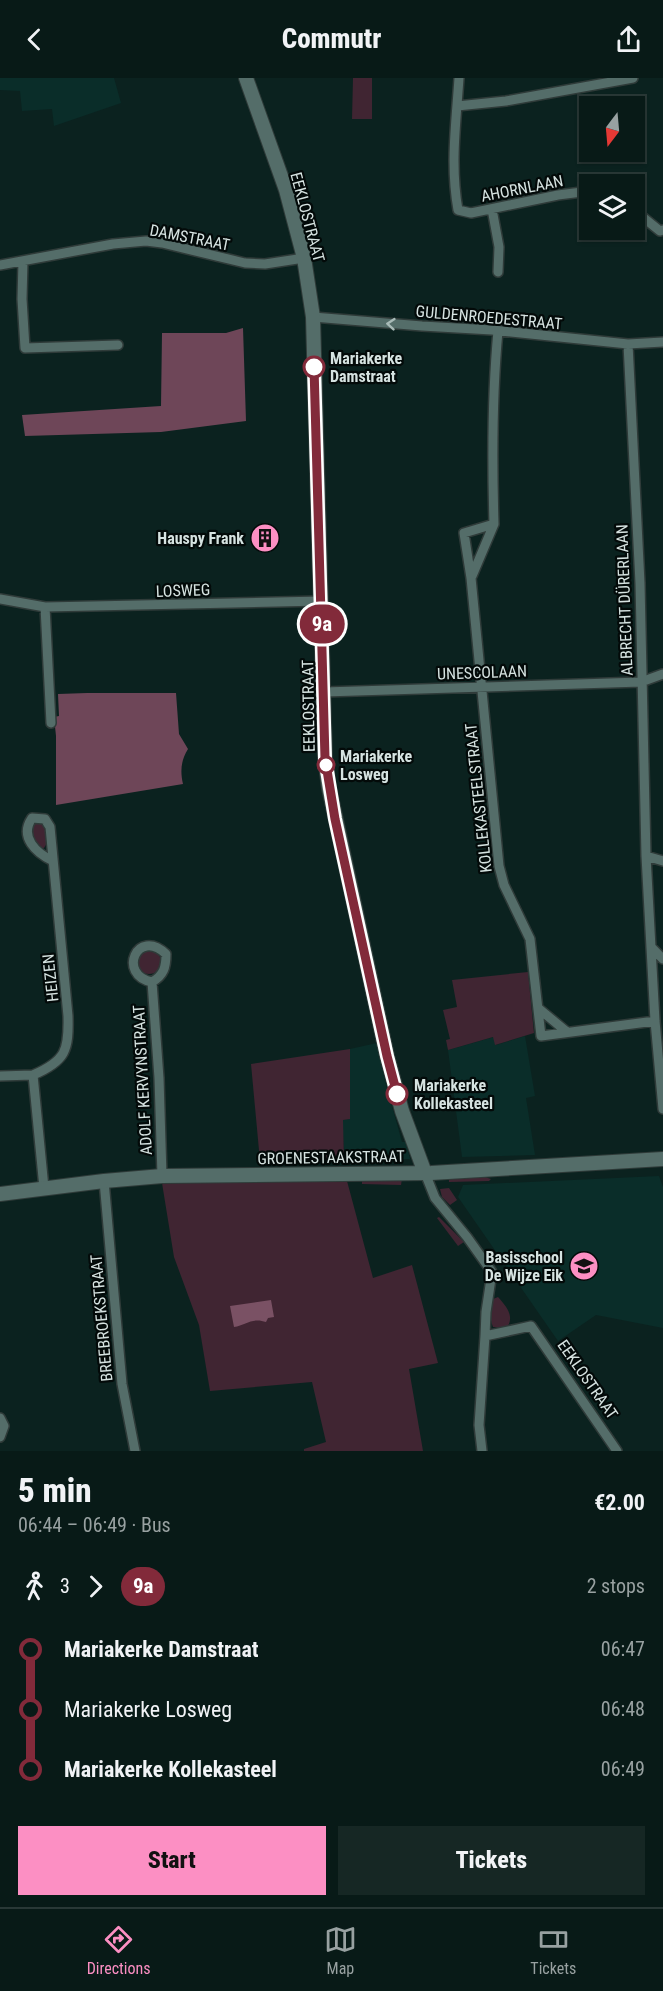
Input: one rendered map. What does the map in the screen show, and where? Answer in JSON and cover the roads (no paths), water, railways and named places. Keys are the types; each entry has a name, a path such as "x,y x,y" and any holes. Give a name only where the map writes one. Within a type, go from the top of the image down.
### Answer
{"street":[{"name":"EEKLOSTRAAT","path":"246,78 286,190 304,258 313,317 325,758 335,819 387,1056 402,1111 435,1198 492,1272 485,1336 531,1326 617,1451"},
{"path":"459,78 457,106 506,101 633,78"},
{"name":"AHORNLAAN","path":"457,106 453,180 458,210 471,213 579,192"},
{"path":"492,209 499,247 498,272"},
{"path":"645,219 660,231 663,230"},
{"name":"DAMSTRAAT","path":"0,265 113,244 146,241 244,263 266,264 304,258"},
{"path":"23,261 22,299 25,348 118,345"},
{"name":"GULDENROEDESTRAAT","path":"313,317 422,327 495,330 628,344 663,342"},
{"name":"KOLLEKASTEELSTRAAT","path":"471,578 494,524 495,330"},
{"name":"ALBRECHT DÜRERLAAN","path":"628,344 640,583 646,856 658,999 655,1021 663,1109"},
{"name":"KOLLEKASTEELSTRAAT","path":"494,524 465,533 500,866 504,885 531,939 541,1036 655,1021"},
{"name":"LOSWEG","path":"0,599 45,607 322,601"},
{"path":"45,607 51,723"},
{"name":"UNESCOLAAN","path":"324,692 641,682 663,674"},
{"name":"HEIZEN","path":"33,1076 50,1068 62,1057 69,1039 50,827 45,819 32,818 28,824 27,833 30,843 35,850 52,861"},
{"path":"646,856 663,861"},
{"path":"652,948 663,958"},
{"name":"ADOLF KERVYNSTRAAT","path":"152,982 159,1078 162,1176"},
{"path":"538,1008 567,1032"},
{"path":"0,1076 33,1076 44,1188"},
{"name":"GROENESTAAKSTRAAT","path":"0,1194 162,1176 424,1173 663,1159"},
{"name":"BREEBROEKSTRAAT","path":"104,1181 122,1384 135,1451"},
{"path":"482,1451 479,1425 485,1336"},
{"path":"0,1418 4,1426 0,1437"}],"place":[{"name":"Mariakerke Damstraat","path":"314,367"},
{"name":"Hauspy Frank","path":"265,538"},
{"name":"Mariakerke Losweg","path":"326,765"},
{"name":"Mariakerke Kollekasteel","path":"397,1094"},
{"name":"Basisschool De Wijze Eik","path":"584,1266"}]}
